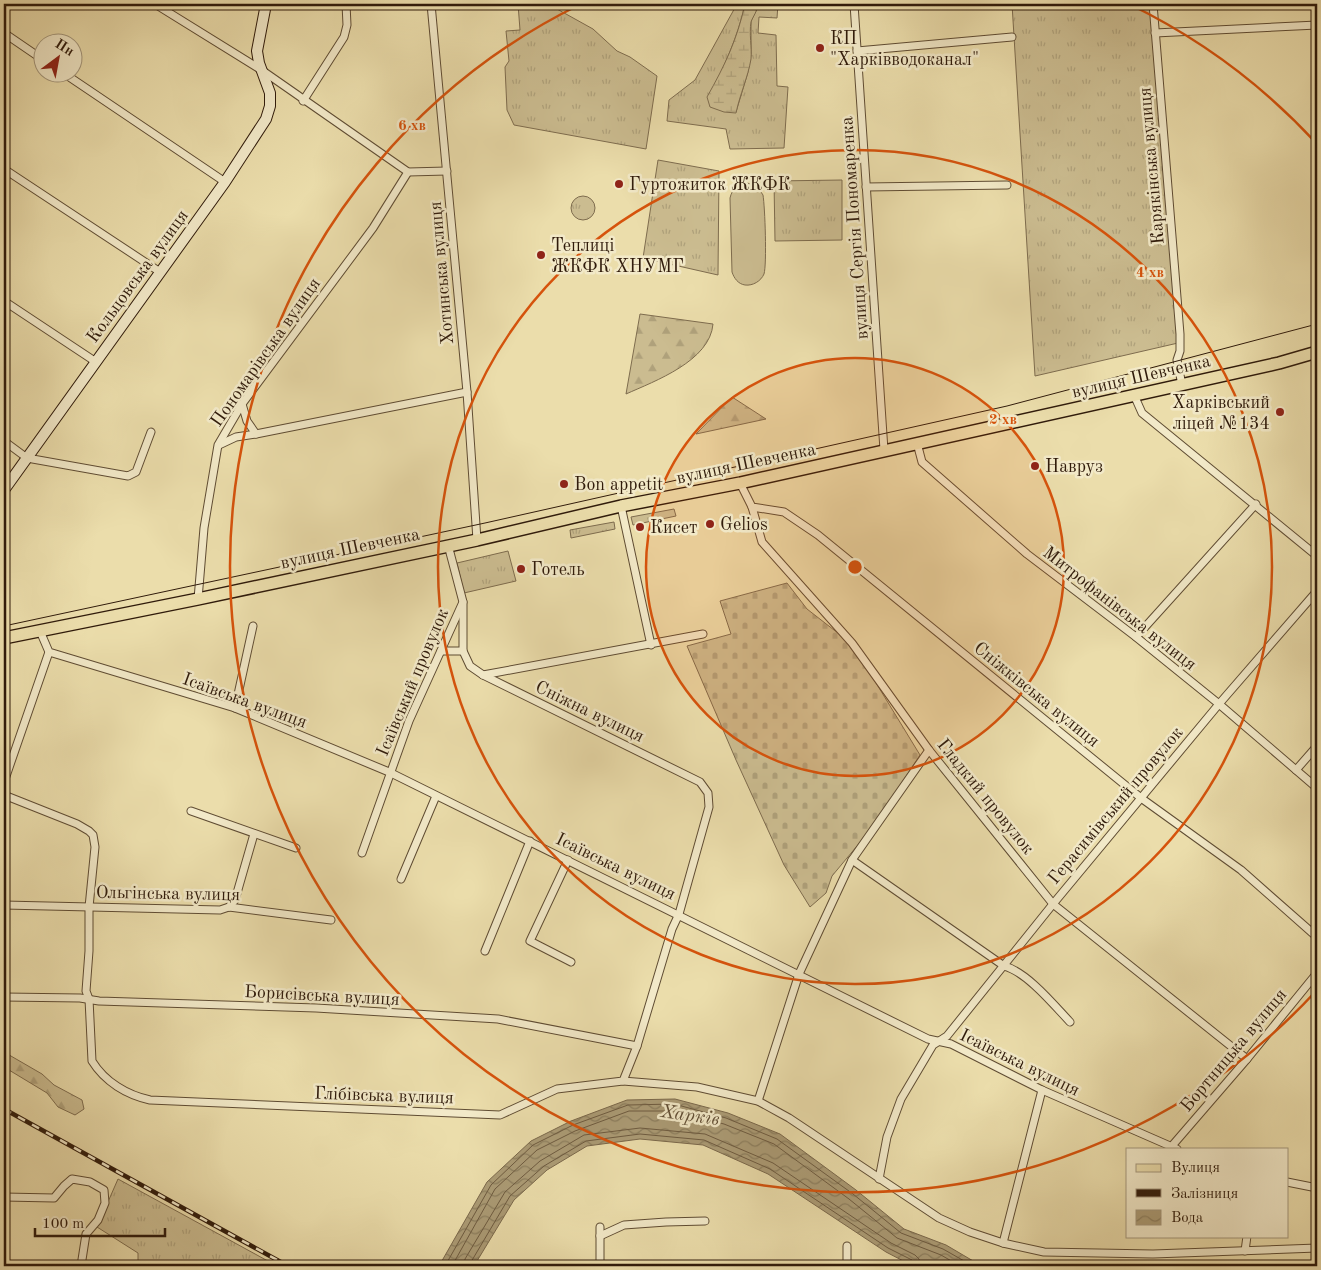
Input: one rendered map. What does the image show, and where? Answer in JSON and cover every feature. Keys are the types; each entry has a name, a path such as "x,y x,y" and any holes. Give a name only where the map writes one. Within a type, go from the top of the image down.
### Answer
{"main road":[{"name":"вулиця Шевченка","path":"4,638 477,540 621,506 740,483 1279,363 1317,352"}],"street":[{"path":"155,4 262,71 408,172 447,171"},
{"name":"Кольцовська вулиця","path":"4,490 225,182 261,127 268,112 271,99 257,51 266,4"},
{"path":"303,101 344,37 347,24 346,4"},
{"name":"Хотинська вулиця","path":"431,4 467,392 477,540"},
{"name":"вулиця Сергія Пономаренка","path":"854,4 884,450"},
{"name":"Карякінська вулиця","path":"1154,4 1180,334 1180,351 1177,360 1182,384"},
{"path":"1155,33 1317,25"},
{"path":"4,33 32,52"},
{"path":"857,51 1012,37"},
{"path":"77,82 225,182"},
{"path":"4,169 160,272"},
{"name":"Пономарівська вулиця","path":"198,599 204,528 218,445 242,404 373,228 408,172"},
{"path":"866,187 1007,184"},
{"path":"4,301 96,362"},
{"path":"218,445 236,437 467,392"},
{"path":"1134,395 1142,413 1256,504 1317,556"},
{"path":"242,404 246,421 256,434"},
{"path":"4,441 28,458 128,476 134,475 137,470 151,432"},
{"name":"Митрофанівська вулиця","path":"916,443 922,462 1027,554 1136,637 1219,704 1317,788"},
{"path":"740,483 752,507"},
{"path":"1136,637 1256,504"},
{"path":"621,506 651,645"},
{"name":"Гладкий провулок","path":"752,507 762,542 852,643 929,750 1053,904 1248,1060"},
{"name":"Сніжківська вулиця","path":"752,507 784,512 818,535 1141,798 1241,870 1317,937"},
{"name":"Ісаївський провулок","path":"362,853 408,721 463,602 448,545"},
{"name":"Герасимівський провулок","path":"879,1179 888,1137 901,1100 933,1044 947,1036 1053,904 1219,704 1317,591"},
{"path":"441,651 462,651 463,602"},
{"path":"235,708 254,626"},
{"path":"4,782 49,652 40,631"},
{"path":"483,675 703,634"},
{"name":"Сніжна вулиця","path":"462,651 470,666 483,675 700,782 708,793 709,807 679,914"},
{"name":"Ісаївська вулиця","path":"49,652 235,708 389,772 928,1039 951,1044 1042,1090 1174,1148"},
{"path":"504,686 504,677 510,670"},
{"path":"1296,770 1317,746"},
{"path":"758,1101 799,974 852,860 929,750"},
{"name":"Глібівська вулиця","path":"4,795 78,824 89,830 92,835 96,847 89,907 89,951 86,991 89,999 92,1061 96,1068 107,1078 126,1093 138,1098 500,1114 557,1089 623,1081 697,1087 758,1101 788,1118 939,1218 970,1232 1003,1243 1044,1252 1153,1254 1317,1248"},
{"path":"401,879 436,796"},
{"path":"191,811 296,848"},
{"path":"229,907 235,900 254,834"},
{"path":"485,951 530,842"},
{"path":"568,860 530,941 571,962"},
{"path":"852,860 1004,966 1012,968 1040,990 1070,1022"},
{"name":"Ольгінська вулиця","path":"4,905 220,910 229,907 331,920"},
{"path":"623,1081 637,1046 672,929 679,914"},
{"name":"Бортницька вулиця","path":"1174,1148 1248,1060 1317,973"},
{"name":"Борисівська вулиця","path":"4,997 80,998 98,1001 316,1008 498,1019 637,1046"},
{"path":"1003,1243 1042,1090"},
{"path":"4,1197 54,1198 72,1179 90,1182 104,1190 105,1203 98,1220 86,1234 81,1266"},
{"path":"1288,1182 1317,1188"},
{"path":"600,1236 624,1225 705,1221"},
{"path":"600,1227 600,1266"},
{"path":"1245,1251 1248,1238"},
{"path":"847,1246 847,1266"}],"green space":[{"path":"518,4 548,4 593,29 617,51 630,57 657,76 646,149 514,125 507,110 505,67 509,61 506,31 520,30"},
{"path":"737,4 745,4 741,21 722,70 736,112 748,72 751,55 751,21 758,7 757,4 778,4 777,18 759,17 758,33 776,35 777,86 788,87 784,148 730,149 726,129 667,121 669,100 695,80"},
{"path":"745,4 757,4 750,27 751,59 736,113 724,112 710,107 707,97 730,52"},
{"path":"1012,4 1150,4 1178,343 1035,376"},
{"path":"658,160 719,171 718,275 643,258"},
{"path":"842,180 842,240 775,241 774,181"},
{"path":"747,183 757,186 763,195 766,248 764,274 761,279 751,285 738,282 732,272 730,198 736,188 741,184"},
{"path":"583,196 591,200 595,208 591,216 583,220 575,216 571,208 575,200"},
{"path":"640,314 713,324 710,337 692,359 665,376 626,394"},
{"path":"732,397 766,419 696,434"},
{"path":"674,509 676,516 633,525 631,517"},
{"path":"614,522 615,529 571,538 570,530"},
{"path":"508,551 516,581 464,593 457,563"},
{"path":"787,583 807,609 843,637 873,678 920,755 872,828 832,876 826,893 810,907 784,865 687,646 731,634 720,601"},
{"path":"4,1052 42,1074 54,1085 82,1100 84,1109 75,1115 58,1107 47,1093 4,1067"},
{"path":"118,1179 277,1266 138,1266 138,1253 97,1227"}],"water":[{"name":"Харків","path":"675,1099 728,1113 780,1134 856,1190 904,1229 946,1245 980,1265 1013,1261 1029,1266 913,1266 886,1252 768,1174 703,1145 640,1139 587,1146 547,1170 514,1200 474,1266 439,1266 487,1182 531,1141 571,1121 627,1100"}],"tram line":[{"path":"4,626 485,523 1007,406 1317,324"}],"railway":[{"path":"4,1109 288,1266"}],"place":[{"name":"КП \"Харківводоканал\"","path":"820,48"},
{"name":"Гуртожиток ЖКФК","path":"619,184"},
{"name":"Теплиці ЖКФК ХНУМГ","path":"541,255"},
{"name":"Харківський ліцей №134","path":"1280,412"},
{"name":"Навруз","path":"1035,466"},
{"name":"Bon appetit","path":"564,484"},
{"name":"Gelios","path":"710,524"},
{"name":"Кисет","path":"640,527"},
{"name":"Готель","path":"521,569"}]}
